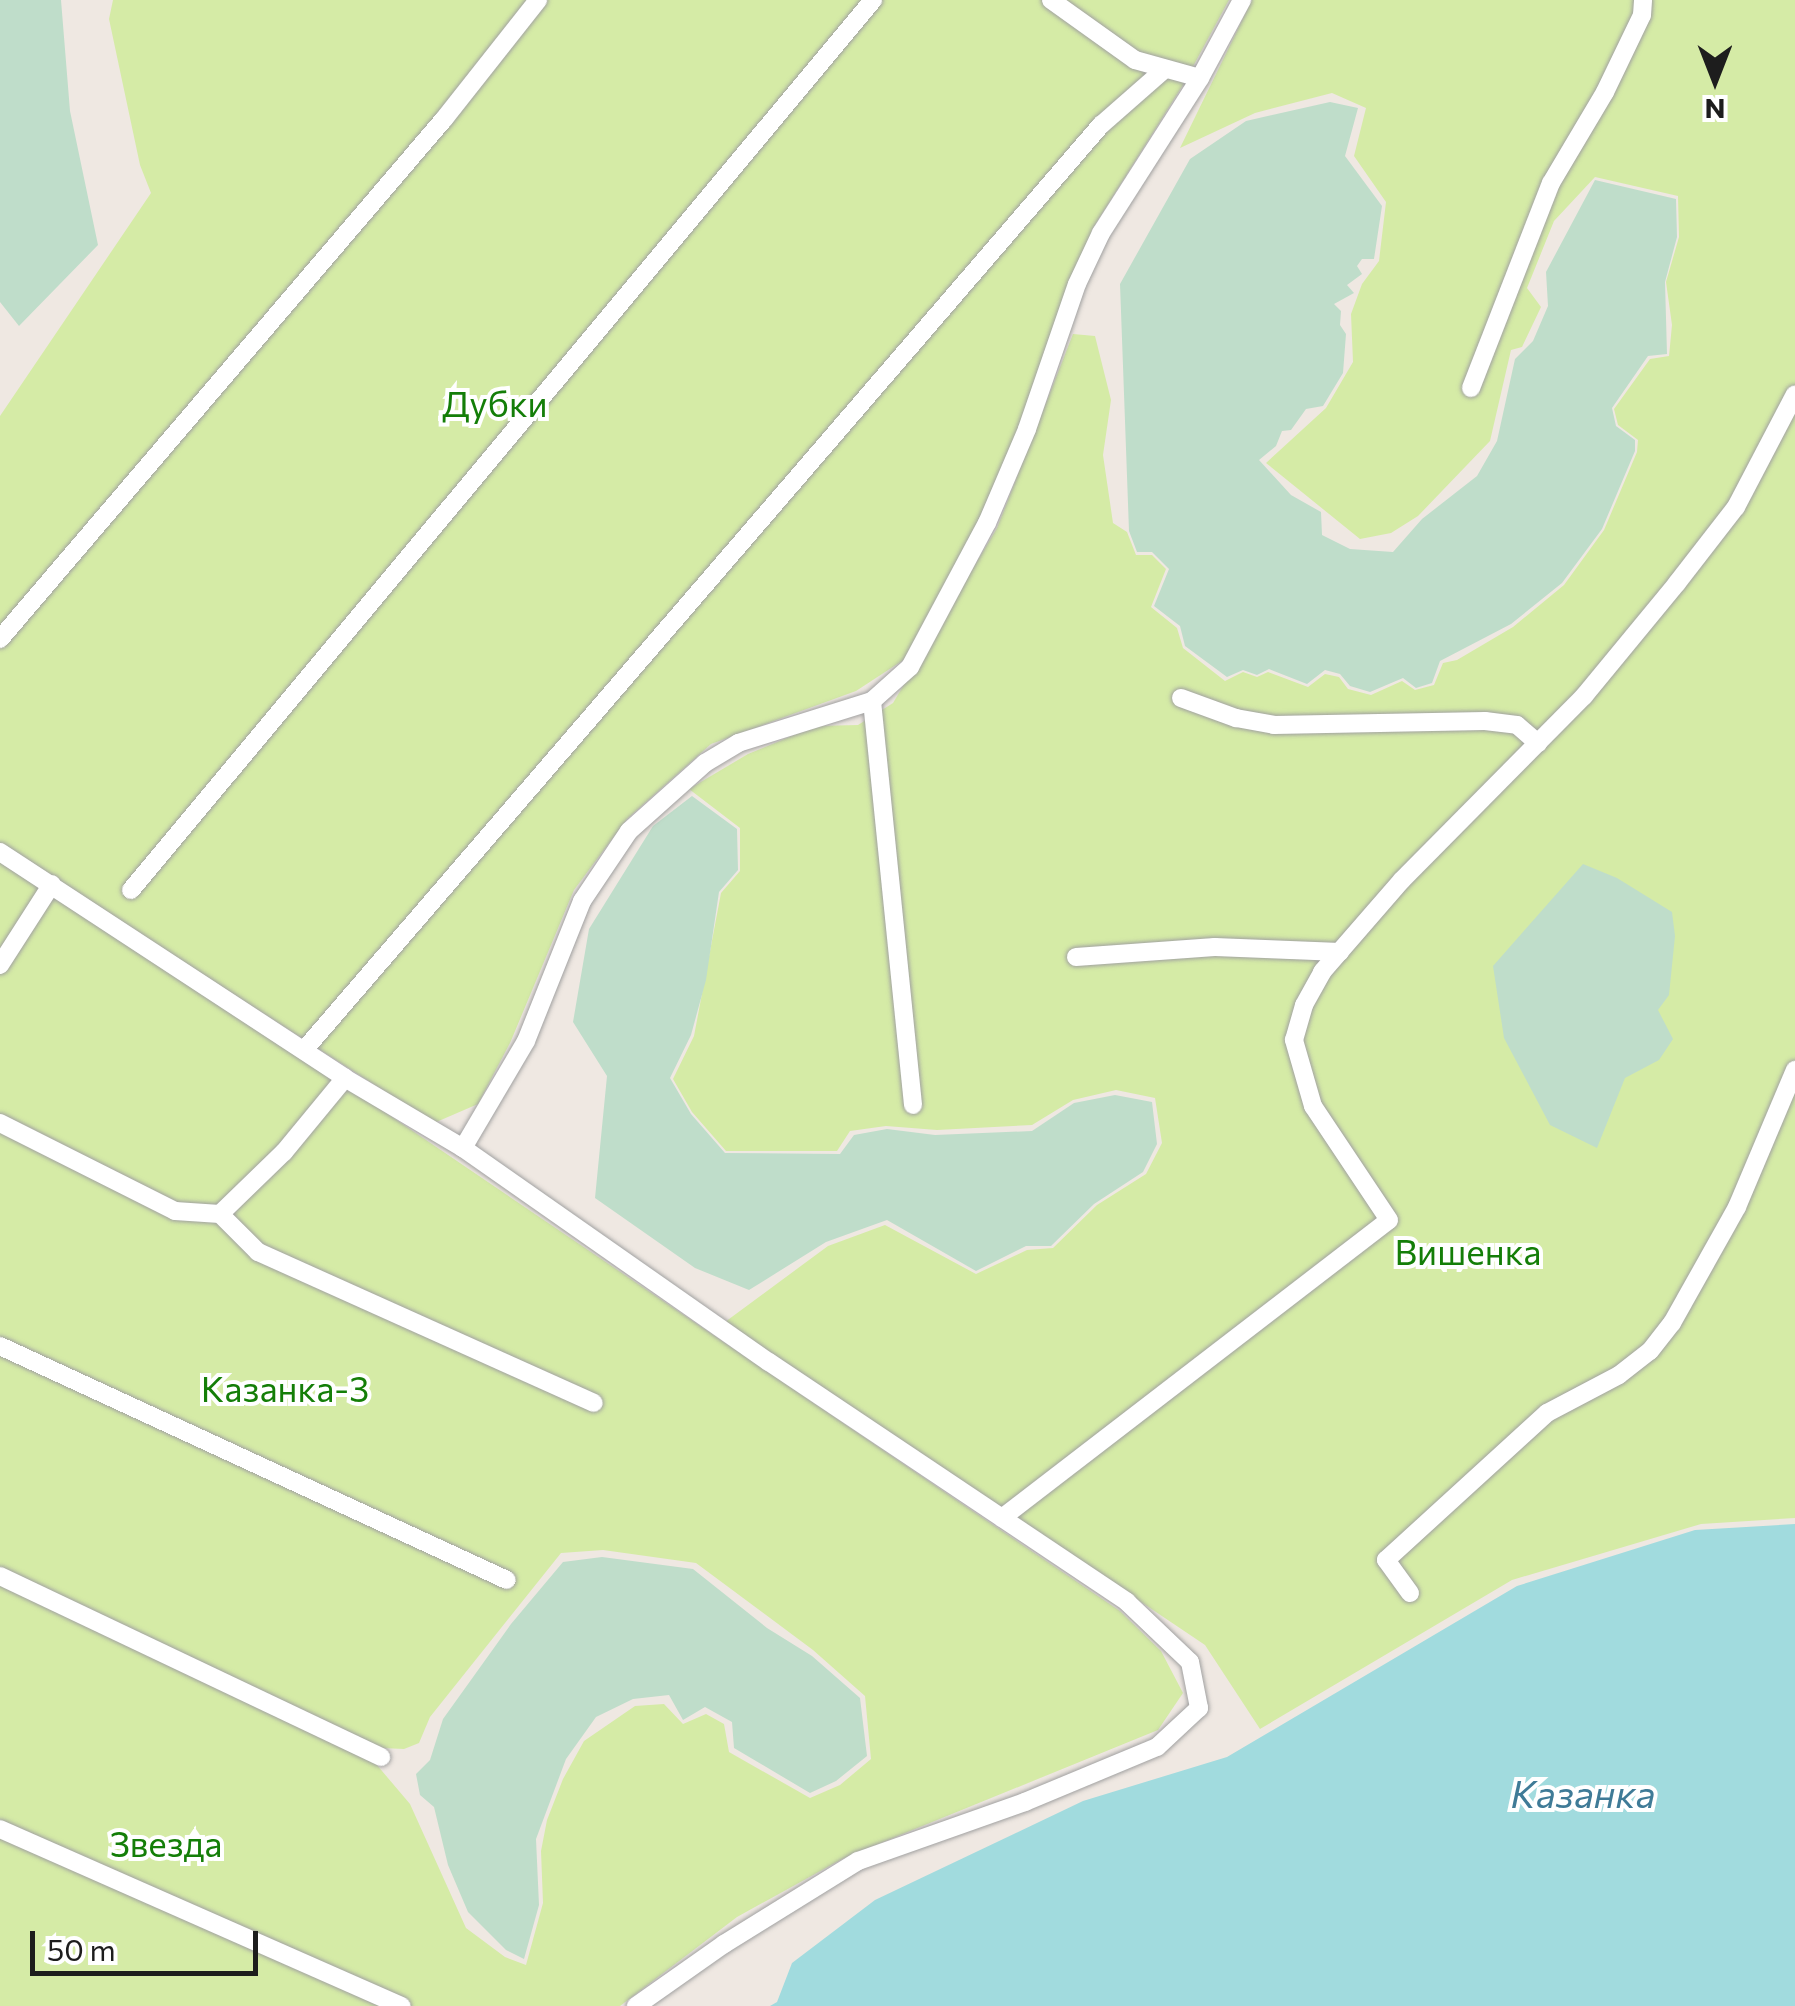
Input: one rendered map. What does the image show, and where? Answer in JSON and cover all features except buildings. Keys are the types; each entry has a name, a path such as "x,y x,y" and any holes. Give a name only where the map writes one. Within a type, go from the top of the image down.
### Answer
{"lane":[{"path":"0,639 444,119 538,0"},
{"path":"130,890 873,0"},
{"path":"1051,0 1135,60 1200,78"},
{"path":"463,1148 526,1041 582,901 628,831 705,763 738,743 872,701 910,667 987,522 1027,428 1076,284 1101,233 1200,78 1242,0"},
{"path":"1471,388 1552,184 1605,92 1642,16 1643,0"},
{"path":"305,1050 1100,125 1164,69"},
{"path":"1002,1518 1389,1220 1313,1106 1294,1040 1304,1005 1340,952 1402,880 1584,696 1736,507 1795,394"},
{"path":"1182,698 1236,718 1274,725 1485,720 1517,724 1538,743"},
{"path":"872,701 913,1105"},
{"path":"0,852 345,1078 463,1148 1127,1602 1190,1662 1198,1708 1158,1748 1025,1802 858,1861 724,1944 636,2006"},
{"path":"1,962 52,884"},
{"path":"1076,957 1215,948 1340,952"},
{"path":"1410,1592 1386,1560 1547,1413 1620,1375 1650,1351 1672,1323 1737,1207 1795,1070"},
{"path":"220,1214 284,1152 345,1078"},
{"path":"0,1124 175,1211 220,1214 258,1252 594,1403"},
{"path":"0,1346 507,1580"},
{"path":"0,1576 381,1757"},
{"path":"0,1829 402,2006"}],"green space":[{"path":"0,0 61,0 70,111 98,245 19,326 0,302"},
{"name":"Дубки","path":"113,0 1229,0 1183,85 1093,228 1019,427 978,521 905,659 856,691 711,744 627,819 574,890 510,1043 478,1104 434,1123 0,844 0,416 151,193 140,165 109,19"},
{"name":"Вишенка","path":"1252,0 1795,0 1795,1518 1701,1524 1512,1580 1260,1729 1205,1645 725,1322 828,1246 885,1225 976,1274 1027,1250 1053,1248 1097,1205 1146,1174 1162,1143 1155,1098 1116,1090 1073,1100 1032,1125 937,1130 886,1126 850,1131 837,1151 726,1151 692,1112 673,1079 694,1036 721,893 740,871 740,828 689,789 748,754 816,726 858,725 893,703 997,528 1073,334 1095,336 1111,400 1103,455 1113,523 1127,532 1136,555 1152,555 1166,569 1151,607 1177,628 1183,648 1225,681 1243,672 1257,677 1268,672 1308,687 1325,674 1339,677 1348,689 1371,695 1402,681 1415,690 1434,685 1443,663 1457,660 1513,627 1564,585 1604,530 1637,452 1638,440 1618,425 1614,409 1650,359 1669,356 1672,325 1666,282 1679,237 1678,196 1595,177 1554,221 1527,288 1541,307 1522,347 1511,350 1490,441 1418,516 1391,533 1360,539 1266,463 1326,408 1353,362 1351,314 1362,284 1379,261 1386,202 1354,156 1366,108 1332,93 1255,113 1180,148"},
{"path":"1330,102 1358,108 1345,156 1382,206 1374,259 1362,259 1357,266 1362,274 1347,285 1354,293 1334,304 1341,311 1340,325 1346,334 1343,373 1323,406 1306,409 1291,430 1282,431 1276,446 1259,460 1291,495 1321,512 1322,535 1350,549 1393,552 1422,519 1477,476 1497,441 1515,359 1533,341 1548,306 1546,272 1595,180 1676,199 1677,237 1665,282 1667,354 1648,356 1612,408 1616,426 1635,440 1635,451 1602,529 1562,583 1511,624 1440,661 1432,683 1416,688 1403,678 1370,692 1350,686 1340,674 1325,670 1307,684 1269,669 1257,675 1243,670 1227,677 1185,646 1180,626 1154,606 1169,569 1152,552 1137,552 1129,531 1120,284 1190,159 1246,121"},
{"path":"692,796 737,829 738,870 719,892 706,980 691,1035 670,1078 691,1114 725,1153 840,1154 854,1135 887,1129 935,1135 1032,1131 1074,1103 1115,1095 1152,1102 1157,1144 1143,1172 1094,1204 1051,1246 1026,1246 976,1271 887,1220 826,1242 749,1290 695,1268 595,1198 607,1076 573,1022 589,929 653,826"},
{"name":"Казанка-3","path":"0,861 149,952 1120,1611 1161,1651 1183,1693 1158,1730 844,1858 737,1917 620,2006 0,2006 0,1585 371,1758 410,1804 466,1928 505,1957 526,1965 543,1903 541,1851 547,1820 563,1779 584,1741 635,1706 664,1704 683,1724 706,1714 724,1724 729,1752 810,1798 840,1785 871,1759 865,1696 813,1650 696,1563 603,1550 561,1553 430,1717 419,1743 404,1749 382,1748 0,1568"},
{"path":"1583,864 1617,878 1672,912 1675,936 1669,995 1658,1010 1673,1039 1659,1060 1625,1078 1597,1148 1550,1125 1504,1038 1493,966"},
{"path":"602,1557 693,1569 767,1628 812,1656 860,1698 867,1756 836,1781 810,1793 734,1748 732,1722 705,1707 683,1720 669,1695 633,1699 596,1717 566,1759 536,1839 539,1905 524,1959 506,1950 468,1912 448,1865 434,1807 420,1795 416,1774 430,1760 443,1719 511,1624 563,1562"}],"water":[{"name":"Казанка","path":"1795,1524 1795,2006 770,2006 777,2002 792,1963 875,1900 1083,1801 1227,1757 1517,1586 1695,1530"}],"park label":[{"name":"Звезда","path":"166,1843"}]}
